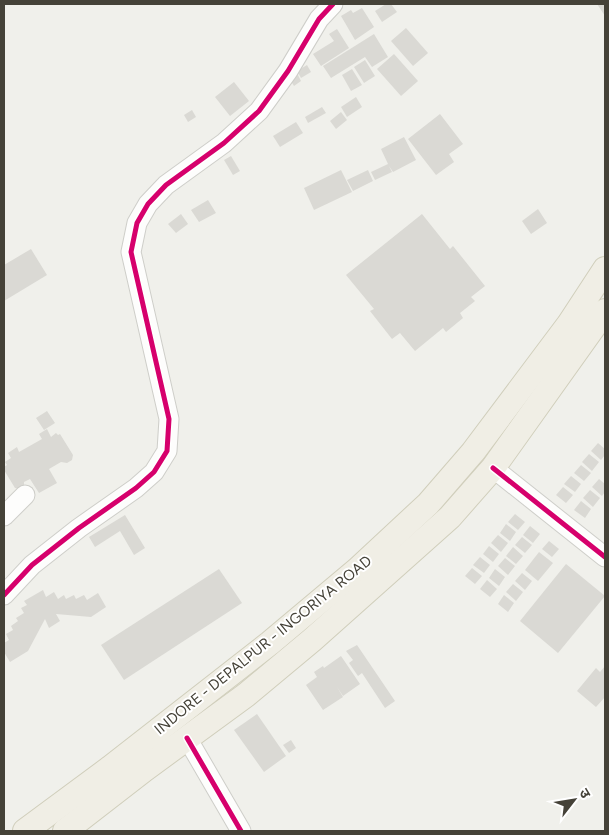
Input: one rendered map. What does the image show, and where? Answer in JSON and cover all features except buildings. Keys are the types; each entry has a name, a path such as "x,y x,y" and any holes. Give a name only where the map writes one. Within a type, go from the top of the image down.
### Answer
{"main road":[{"name":"INDORE - DEPALPUR - INGORIYA ROAD","path":"25,831 110,768 270,643 357,570 428,504 473,452 569,324 605,269"},
{"name":"INDORE - DEPALPUR - INGORIYA ROAD","path":"69,830 145,769 246,695 381,580 450,517 493,468 605,311"}],"street":[{"path":"4,595 32,565 79,528 142,483 154,472 167,451 169,419 131,252 137,223 148,204 166,185 224,143 259,112 288,71 319,19 333,4"},
{"path":"493,468 603,550"},
{"path":"4,516 26,495"},
{"path":"187,738 241,831"}],"cycle path":[{"path":"4,595 32,565 79,528 136,488 154,472 167,451 169,419 131,252 137,223 148,204 166,185 224,143 259,111 288,71 319,19 333,4"},
{"path":"493,468 605,557"},
{"path":"187,738 241,831"}]}
